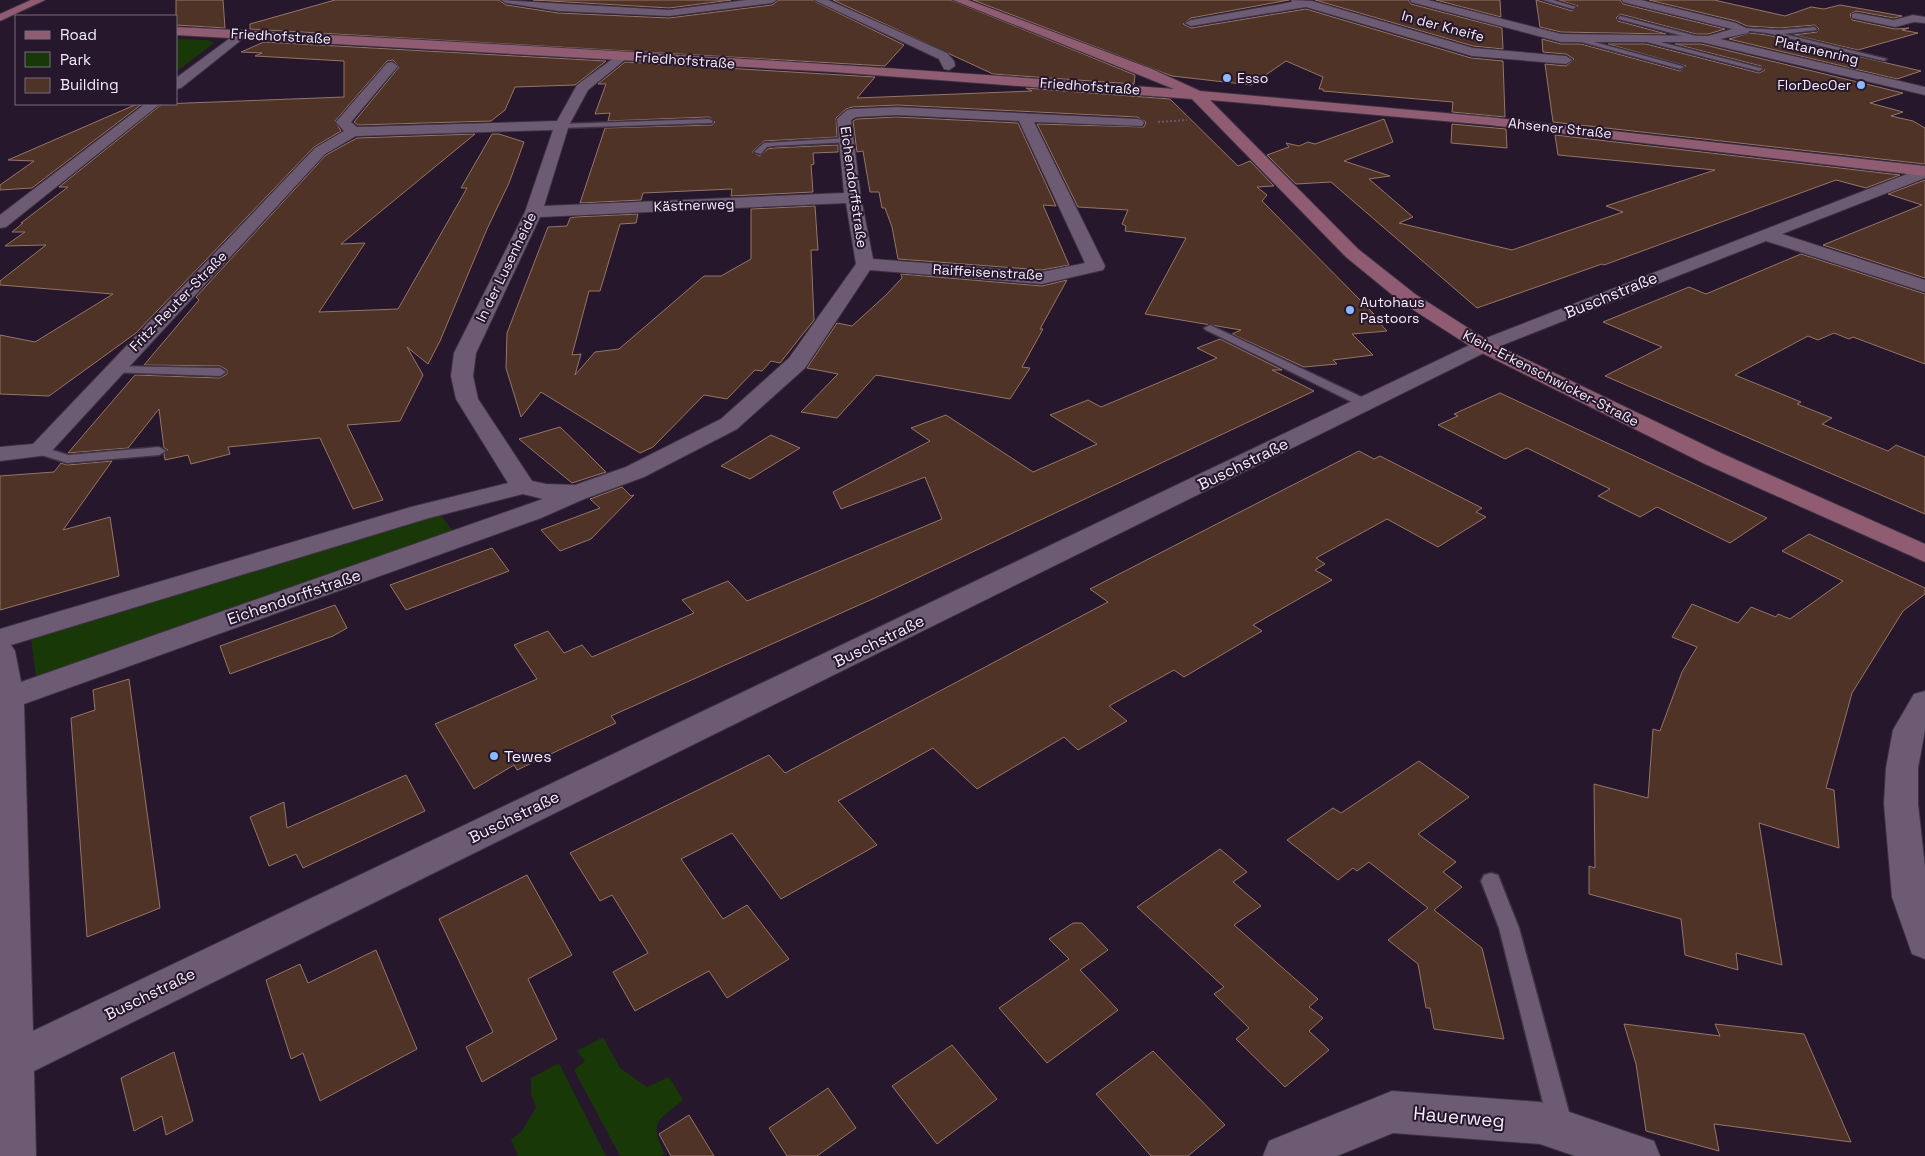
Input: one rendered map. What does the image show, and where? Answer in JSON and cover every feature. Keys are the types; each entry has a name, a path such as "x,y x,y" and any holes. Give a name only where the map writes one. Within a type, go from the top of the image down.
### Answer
{"main road":[{"path":"0,20 40,0"},
{"name":"Klein-Erkenschwicker-Straße","path":"958,0 1147,72 1194,93 1220,117 1352,254 1408,298 1483,346 1714,459 1925,554"},
{"path":"0,20 15,23"},
{"name":"Friedhofstraße","path":"178,31 938,75 1194,93"},
{"path":"1104,87 1133,83 1141,79 1147,72"},
{"name":"Ahsener Straße","path":"1194,93 1704,142 1925,171"},
{"path":"1220,117 1236,104 1260,99"}],"street":[{"path":"506,0 558,8 669,13 766,0"},
{"path":"819,0 943,56 948,61 949,66"},
{"name":"Platanenring","path":"1415,0 1550,36 1576,39 1700,38 1735,34 1744,30"},
{"path":"1627,0 1732,25 1744,30"},
{"name":"In der Kneife","path":"1191,22 1302,2 1472,52 1514,56"},
{"path":"1856,16 1895,24 1919,20"},
{"path":"178,83 241,34"},
{"name":"Platanenring","path":"1514,56 1513,44 1550,36"},
{"name":"Platanenring","path":"1700,38 1925,91"},
{"name":"In der Lusenheide","path":"523,487 467,399 462,376 465,354 534,212 561,125 582,88 622,56"},
{"path":"1514,56 1566,60"},
{"path":"353,132 343,122 392,66"},
{"path":"0,222 152,105"},
{"name":"Eichendorffstraße","path":"8,698 532,513 578,493 635,472 729,424 797,363 866,264 853,198 844,119 852,113 897,111 1025,119 1138,123"},
{"name":"Raiffeisenstraße","path":"866,264 1042,278 1096,266 1025,119"},
{"name":"Fritz-Reuter-Straße","path":"40,450 112,370 320,151 353,132 561,125"},
{"name":"Buschstraße","path":"7,1064 1483,346 1925,171"},
{"name":"Kästnerweg","path":"534,212 853,198"},
{"path":"1766,235 1925,286"},
{"path":"0,454 40,450"},
{"name":"Eichendorffstraße","path":"0,639 420,512 523,487 546,492 578,493"},
{"path":"0,651 8,698 7,1064 14,1156"},
{"path":"1925,702 1909,730 1902,768 1901,804 1910,897 1925,943"},
{"name":"Hauerweg","path":"1285,1156 1392,1112 1540,1123 1638,1156"}],"lane":[{"path":"1546,0 1573,7"},
{"path":"1620,18 1700,38"},
{"path":"1744,30 1769,32 1815,29"},
{"path":"1769,32 1884,59"},
{"path":"1576,39 1680,66"},
{"path":"1641,39 1759,69"},
{"path":"561,125 709,121"},
{"path":"758,152 764,145 847,140"},
{"path":"1210,328 1366,404"},
{"path":"112,370 220,372"},
{"path":"40,450 67,459 159,450"},
{"path":"1491,881 1509,928 1562,1131"}],"path":[{"path":"1138,123 1220,117"}],"green space":[{"path":"178,39 207,40 214,43 178,70"},
{"path":"440,514 455,534 36,677 31,639"},
{"path":"603,1037 620,1068 647,1087 669,1077 683,1100 658,1122 657,1135 665,1154 661,1156 620,1156 574,1070 585,1061 577,1051"},
{"path":"559,1063 606,1156 518,1156 511,1140 522,1131 536,1107 531,1094 531,1078"}],"building":[{"path":"176,0 223,0 225,28 178,25 178,15 176,15"},
{"path":"335,0 499,0 506,5 558,13 669,18 772,5 779,0 812,0 904,45 885,66 250,29 250,24"},
{"path":"533,0 731,0 669,8"},
{"path":"833,0 951,0 1135,75 1134,84 993,74"},
{"path":"973,0 1289,0 1191,18 1183,24 1191,28 1306,9 1471,58 1503,61 1505,117 1452,112 1453,102 1323,91 1323,89 1319,89 1323,77 1286,61 1251,85 1172,76"},
{"path":"1315,0 1408,0 1411,4 1502,28 1503,49 1473,46"},
{"path":"1436,0 1500,0 1501,17"},
{"path":"1536,0 1572,11 1578,6 1559,0 1620,0 1623,4 1725,29 1708,34 1696,34 1620,14 1616,18 1618,21 1666,34 1561,32 1540,27"},
{"path":"1649,0 1714,0 1785,16 1811,7 1824,9 1840,5 1902,16 1894,18 1856,11 1850,14 1852,20 1895,29 1909,28 1902,30 1918,33 1858,50 1794,35 1817,32 1819,29 1815,25 1780,28 1747,26 1736,21"},
{"path":"1750,33 1767,35 1921,71 1897,79 1729,39"},
{"path":"1542,39 1561,44 1581,44 1680,71 1686,66 1608,44 1646,44 1759,73 1765,70 1761,66 1675,44 1701,44 1903,93 1870,103 1903,112 1891,116 1913,121 1925,128 1925,164 1553,122 1545,64 1566,66 1574,59 1566,54 1543,52"},
{"path":"264,42 606,61 575,85 515,87 505,110 491,121 358,125 354,122 399,67 393,60 387,61 335,121 341,131 314,147 136,333 49,396 0,394 0,335 35,342 113,294 0,285 0,281 46,245 5,246 25,232 12,232 23,223 21,223 68,187 59,187 161,105 344,97 344,61 255,56 262,53 241,52"},
{"path":"625,62 875,77 857,98 1032,91 1026,88 1170,99 1238,166 1250,161 1274,186 1257,187 1267,195 1262,201 1374,314 1371,314 1387,331 1352,334 1373,355 1333,360 1337,364 1304,367 1232,334 1241,330 1145,314 1186,238 1125,231 1126,226 1122,224 1128,210 1078,207 1037,124 1144,127 1146,122 1137,117 897,105 852,107 846,109 836,118 837,137 764,141 752,152 760,156 768,149 773,148 838,145 838,152 813,153 814,164 811,165 813,192 731,196 732,189 643,193 641,200 580,203 605,128 712,125 715,122 709,117 608,121 610,113 595,114 606,84 598,84"},
{"path":"135,105 141,105 32,188 0,190 0,185 34,161 8,160"},
{"path":"897,117 1018,123 1056,206 1043,205 1069,265 1042,270 898,259 892,227 885,208 882,208 879,192 870,192 863,151 857,152 853,121 857,119"},
{"path":"1384,119 1393,142 1344,161 1390,176 1369,179 1413,217 1399,223 1512,250 1623,212 1606,206 1715,170 1558,155 1555,135 1900,175 1866,188 1836,180 1604,265 1602,264 1477,308 1331,182 1296,184 1267,155 1289,147 1286,143 1299,146 1308,142 1315,144"},
{"path":"1452,124 1506,129 1507,148 1451,143"},
{"path":"475,134 341,244 365,243 319,312 398,309 467,188 461,188 492,134 499,134 524,142 509,183 487,229 440,341 428,364 407,347 423,375 400,421 347,425 383,500 353,509 320,438 228,447 230,454 191,464 188,455 165,460 164,454 168,450 164,448 159,409 128,448 68,453 135,375 220,378 227,374 227,370 220,366 144,365 199,300 196,297 326,155 357,138"},
{"path":"1925,180 1925,278 1823,245 1922,205 1888,194"},
{"path":"815,206 818,250 811,250 814,320 780,363 771,361 762,371 755,370 727,399 704,395 653,447 640,453 541,392 521,417 506,368 507,333 548,227 567,226 570,218 575,217 638,214 636,223 620,224 600,291 589,291 572,355 581,354 575,375 595,352 619,349 704,276 721,276 751,259 751,209"},
{"path":"1801,254 1925,294 1925,364 1853,337 1849,339 1834,333 1818,340 1808,336 1735,375 1801,402 1797,404 1832,418 1822,424 1888,451 1896,445 1925,457 1925,514 1605,376 1662,347 1603,322 1689,287 1706,294"},
{"path":"901,274 1042,286 1067,280 1022,367 1030,368 1010,399 876,375 837,418 801,412 838,374 807,368 837,323 852,326 886,295 902,278"},
{"path":"1220,339 1282,370 1272,370 1314,391 877,597 611,716 616,723 517,770 514,765 474,789 435,724 537,679 514,645 548,631 564,653 582,645 592,657 694,613 682,600 728,581 747,601 942,519 925,477 841,509 833,492 930,441 911,428 946,415 1033,472 1097,444 1050,415 1088,400 1101,407 1217,358 1197,348"},
{"path":"1500,393 1767,518 1730,543 1657,507 1640,517 1598,496 1610,489 1527,448 1505,459 1438,425 1458,416 1454,414"},
{"path":"560,427 606,472 572,483 519,439"},
{"path":"771,435 800,448 750,479 721,466"},
{"path":"1359,451 1374,459 1380,456 1482,508 1476,512 1486,517 1438,547 1387,519 1316,558 1325,564 1315,570 1332,580 1253,625 1262,631 1184,677 1174,670 1109,706 1127,721 1078,750 1064,737 977,789 933,748 838,801 877,845 781,899 732,833 681,859 723,919 747,905 789,959 727,998 709,971 635,1011 613,972 648,953 612,895 600,901 570,853 769,755 785,773 1108,602 1090,589"},
{"path":"112,461 63,530 110,517 119,576 0,610 0,476 54,472 61,463 67,465"},
{"path":"622,487 631,496 634,495 591,539 560,551 541,530 600,508 590,499"},
{"path":"1809,534 1925,588 1925,594 1903,611 1852,693 1826,788 1834,790 1839,848 1759,823 1782,965 1736,953 1738,970 1685,955 1681,919 1589,894 1589,866 1595,868 1594,784 1648,798 1653,729 1660,731 1682,672 1697,647 1672,637 1692,604 1738,623 1751,607 1776,617 1778,614 1790,619 1843,581 1782,551"},
{"path":"492,548 509,571 406,610 390,585"},
{"path":"335,605 347,628 333,636 230,674 220,646"},
{"path":"129,679 160,908 87,937 71,718 95,710 93,690"},
{"path":"1419,761 1469,797 1418,834 1456,862 1443,872 1462,887 1434,910 1482,948 1504,1039 1434,1029 1430,1008 1426,1008 1418,964 1388,940 1428,908 1369,862 1357,871 1353,868 1338,880 1287,840 1333,808 1341,813"},
{"path":"406,775 425,811 303,868 296,854 269,866 250,817 284,802 287,828"},
{"path":"1220,849 1247,872 1233,882 1261,906 1234,925 1318,999 1309,1007 1323,1018 1309,1031 1329,1050 1285,1087 1236,1039 1249,1028 1214,994 1224,987 1137,907"},
{"path":"527,875 572,955 528,979 557,1039 482,1082 466,1047 493,1032 439,919"},
{"path":"1073,923 1082,923 1108,950 1080,970 1118,1010 1047,1063 999,1008 1069,959 1049,939"},
{"path":"376,950 417,1049 320,1101 303,1053 291,1059 266,980 300,964 308,983"},
{"path":"1624,1024 1720,1036 1715,1024 1804,1034 1851,1142 1714,1124 1719,1151 1646,1131 1636,1064"},
{"path":"952,1045 997,1099 937,1144 892,1086"},
{"path":"1153,1051 1225,1125 1188,1156 1151,1156 1096,1094"},
{"path":"174,1052 193,1121 166,1135 162,1116 134,1131 121,1078"},
{"path":"828,1088 856,1128 817,1156 787,1156 769,1128"},
{"path":"689,1115 714,1156 671,1156 659,1134"}],"place":[{"name":"Esso","path":"1227,78"},
{"name":"FlorDecOer","path":"1861,85"},
{"name":"Autohaus Pastoors","path":"1350,310"},
{"name":"Tewes","path":"494,756"}]}
